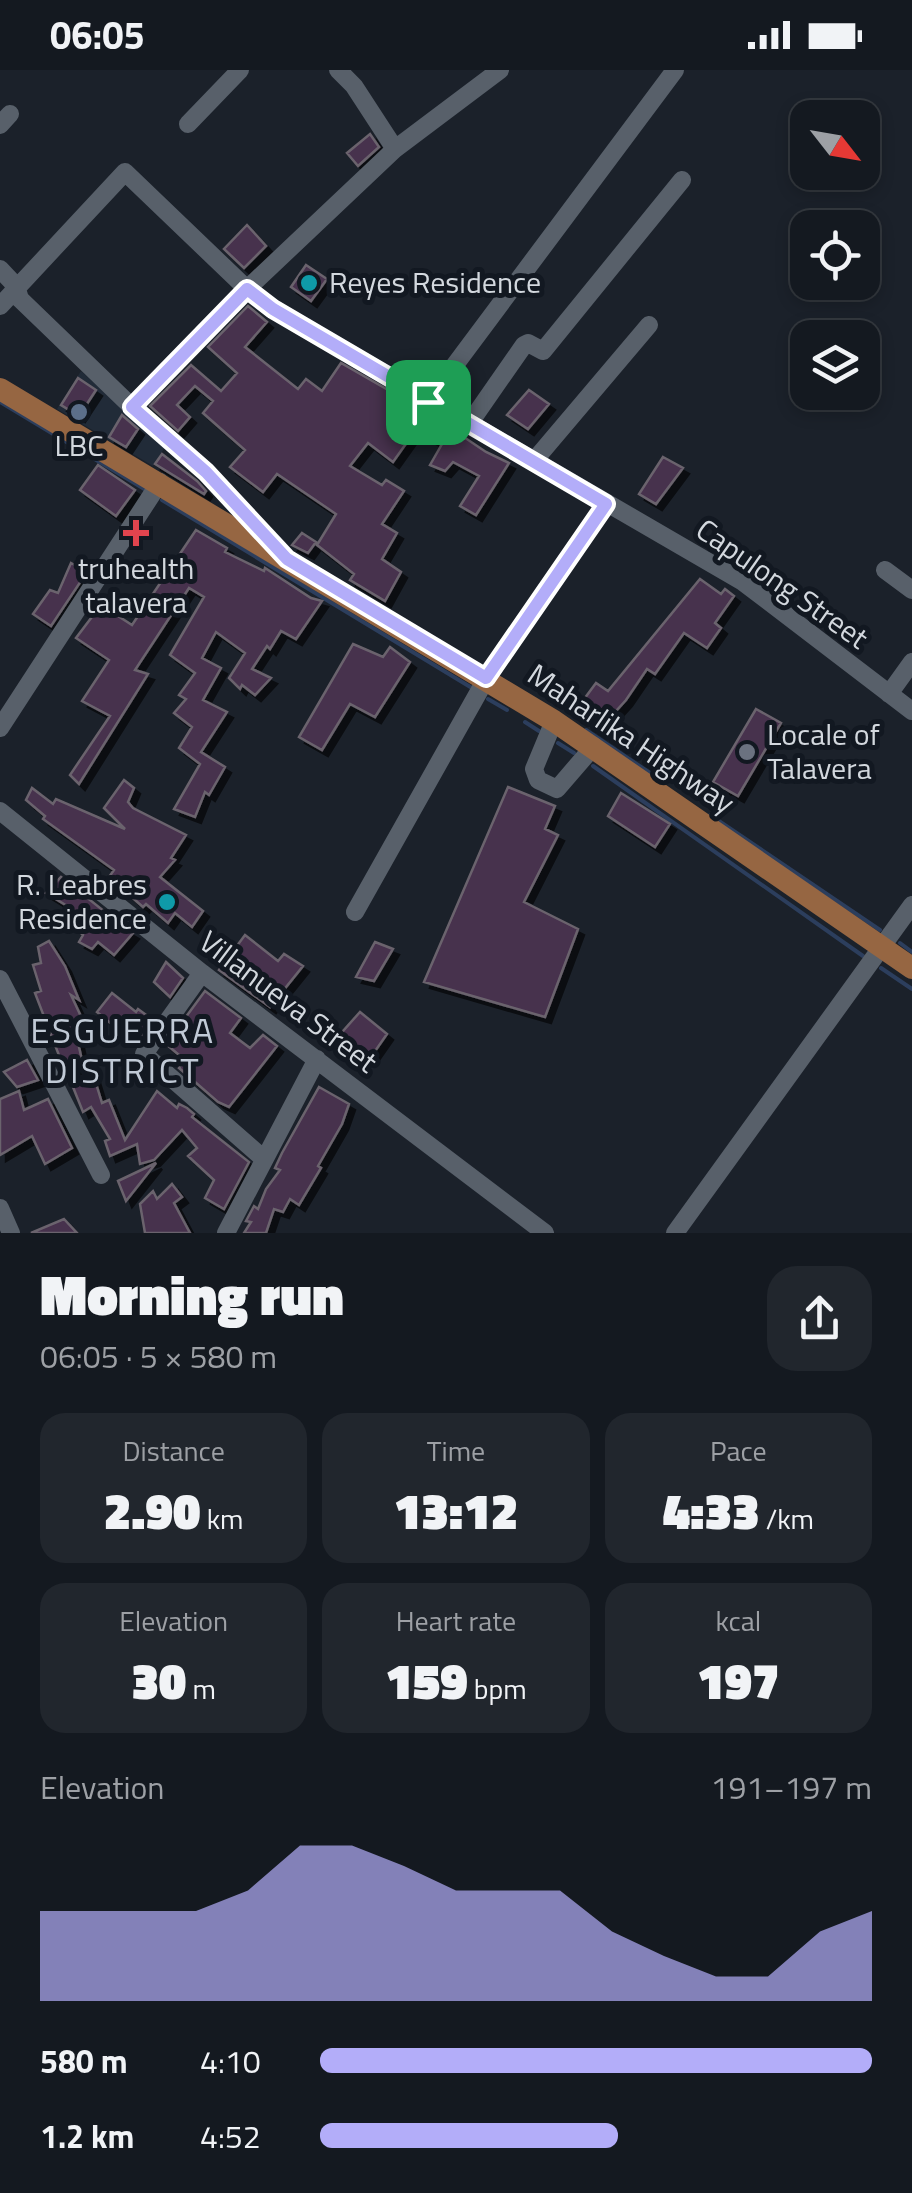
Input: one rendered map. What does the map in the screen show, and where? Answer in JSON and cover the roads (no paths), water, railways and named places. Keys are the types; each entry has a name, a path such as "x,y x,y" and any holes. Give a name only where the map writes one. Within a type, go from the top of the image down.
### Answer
{"main road":[{"name":"Maharlika Highway","path":"0,389 554,720 912,968"}],"street":[{"path":"188,124 240,70"},
{"path":"338,70 354,86 395,149"},
{"path":"132,407 247,289 395,149 500,70"},
{"path":"428,402 675,70"},
{"name":"Capulong Street","path":"16,286 125,172 273,309 742,582 912,711"},
{"path":"468,424 524,346 528,343 543,351 682,180"},
{"path":"0,269 16,286 20,299 206,472 287,559"},
{"path":"0,306 16,286"},
{"path":"532,462 649,325"},
{"path":"0,728 160,482"},
{"path":"356,912 486,678 606,504"},
{"path":"885,570 912,590"},
{"path":"889,694 912,662"},
{"path":"554,720 534,769 538,780 557,788 594,746"},
{"name":"Villanueva Street","path":"1,815 545,1233"},
{"path":"675,1233 912,906"},
{"path":"202,973 144,1054 264,1159"},
{"path":"0,978 101,1176"},
{"path":"226,1233 317,1059"},
{"path":"0,1208 11,1233"}],"waterway":[{"path":"0,402 146,490"},
{"path":"162,500 472,688"},
{"path":"488,699 507,710"},
{"path":"525,722 539,731"},
{"path":"586,730 653,775"},
{"path":"558,743 574,753"},
{"path":"593,766 863,956"},
{"path":"710,815 880,930"},
{"path":"900,943 912,952"},
{"path":"881,968 912,989"}],"place":[{"name":"Reyes Residence","path":"309,283"},
{"name":"LBC","path":"79,412"},
{"name":"truhealth talavera","path":"136,533"},
{"name":"Locale of Talavera","path":"747,752"},
{"name":"R. Leabres Residence","path":"167,902"}],"district":[{"name":"ESGUERRA DISTRICT","path":"123,1051"}]}
